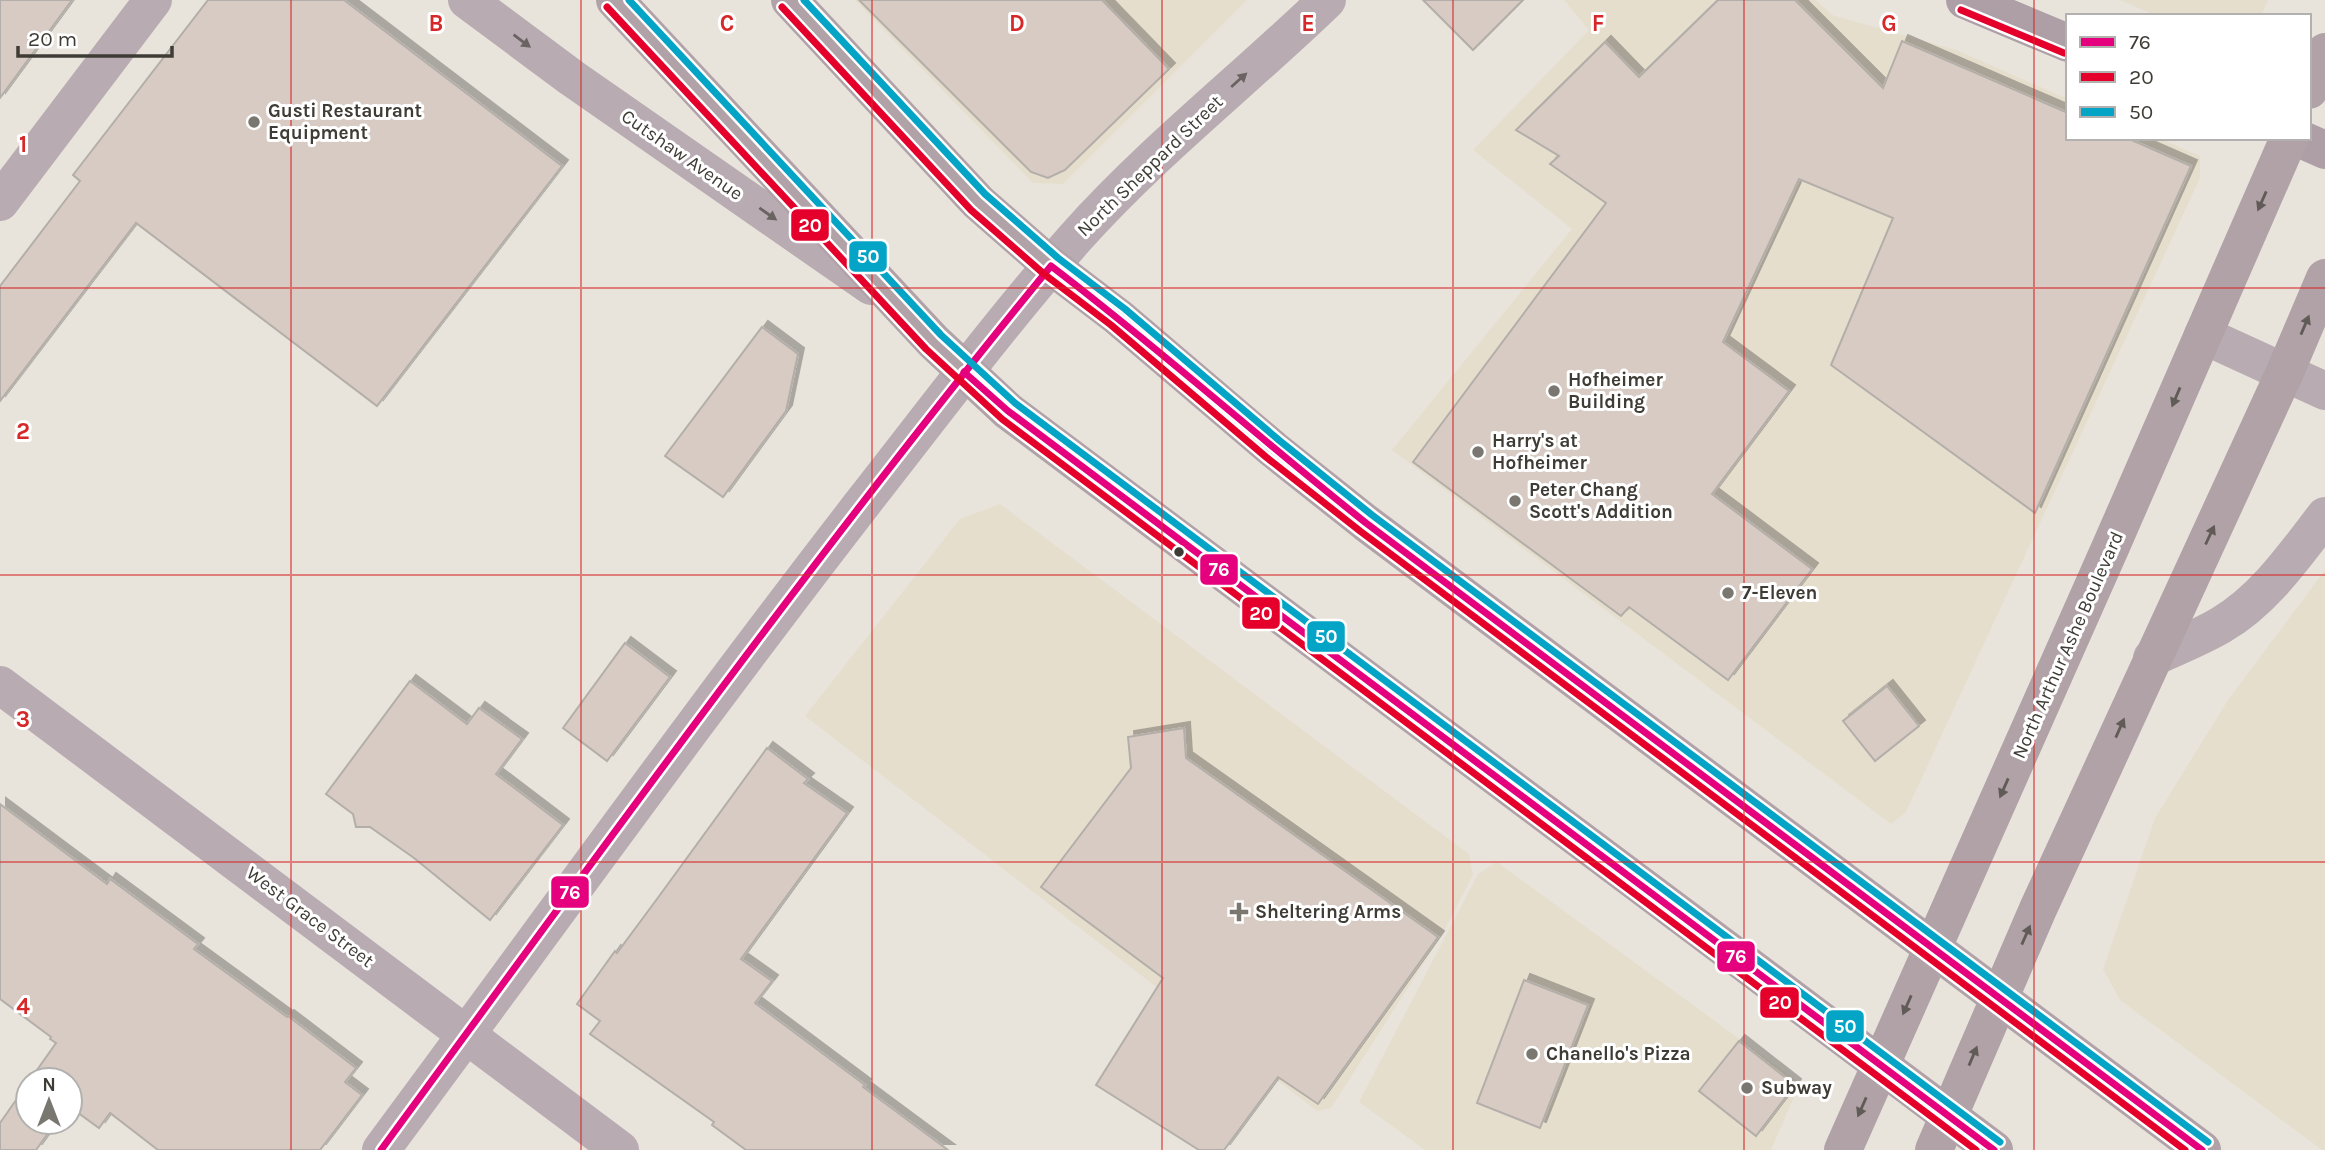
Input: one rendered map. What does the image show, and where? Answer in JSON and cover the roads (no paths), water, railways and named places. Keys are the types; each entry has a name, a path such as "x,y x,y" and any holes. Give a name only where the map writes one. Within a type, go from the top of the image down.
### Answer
{"main road":[{"path":"615,0 900,306 964,372 1019,419 1799,1006 1881,1064 1941,1133 1994,1150"},
{"path":"790,0 978,202 1051,266 1118,317 1273,449 1366,523 2203,1150"},
{"path":"2311,85 2325,52"},
{"name":"North Arthur Ashe Boulevard","path":"1843,1150 2288,140"},
{"path":"1941,1133 1998,997 2285,372 2325,278"}],"street":[{"path":"0,202 153,0"},
{"name":"Cutshaw Avenue","path":"467,0 572,78 900,306"},
{"name":"North Sheppard Street","path":"381,1150 733,672 964,372 1051,266 1080,233 1177,136 1327,0"},
{"path":"1965,0 2066,42"},
{"path":"2302,140 2325,150"},
{"path":"2203,335 2325,391"},
{"path":"2152,658 2222,625 2243,608 2261,593 2296,554 2325,516"},
{"name":"West Grace Street","path":"0,685 620,1150"}],"place":[{"name":"Gusti Restaurant Equipment","path":"254,122"},
{"name":"Hofheimer Building","path":"1554,391"},
{"name":"Harry's at Hofheimer","path":"1478,452"},
{"name":"Peter Chang Scott's Addition","path":"1515,501"},
{"name":"7-Eleven","path":"1728,593"},
{"name":"Sheltering Arms","path":"1239,912"},
{"name":"Chanello's Pizza","path":"1532,1054"},
{"name":"Subway","path":"1747,1088"}]}
